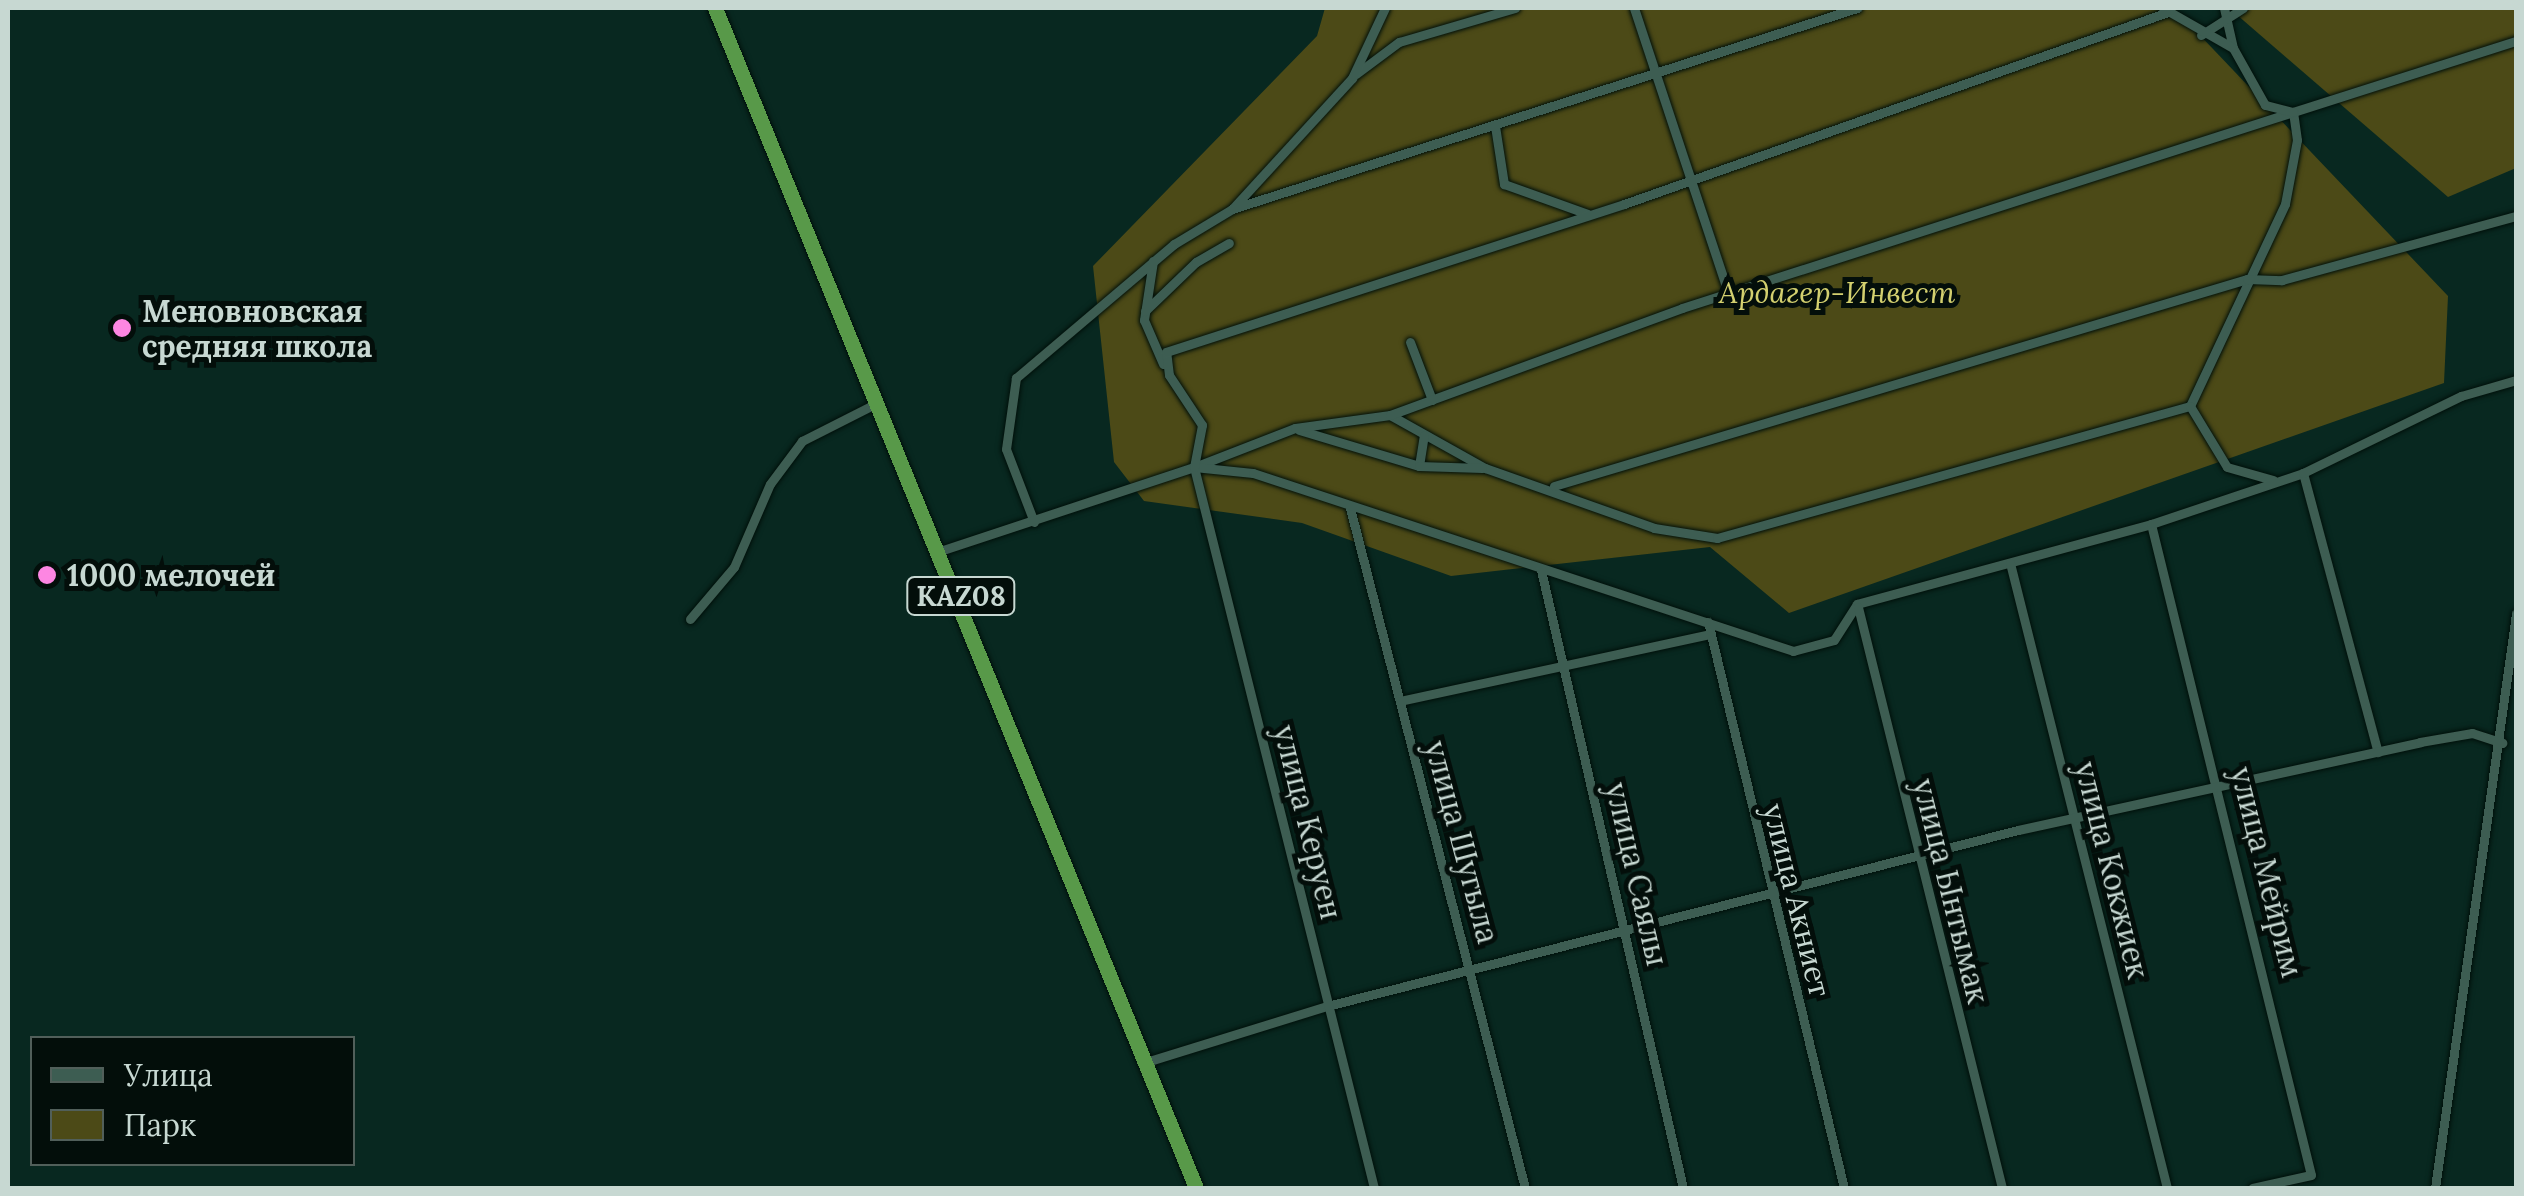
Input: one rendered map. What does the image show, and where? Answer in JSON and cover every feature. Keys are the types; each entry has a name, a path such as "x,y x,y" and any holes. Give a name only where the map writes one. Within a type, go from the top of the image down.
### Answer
{"highway":[{"name":"KAZ08","path":"715,8 943,550 1196,1188"}],"street":[{"path":"1354,75 1384,8"},
{"path":"1034,522 1006,449 1016,378 1154,259 1232,209 1354,75 1399,42 1515,8"},
{"path":"1634,8 1729,294"},
{"path":"1232,209 1857,8"},
{"path":"2201,35 2225,13 2244,8"},
{"path":"1166,367 1172,347 1591,214 2165,10 2201,35 2233,48"},
{"path":"2225,13 2233,48 2265,105 2292,112"},
{"path":"943,550 1194,467 1295,428 1390,415 1729,294 2516,40"},
{"path":"2190,406 2285,204 2298,140 2292,112"},
{"path":"1495,126 1504,184 1591,214"},
{"path":"1554,486 2247,280 2282,280 2516,216"},
{"path":"1146,311 1196,262 1229,244"},
{"path":"1146,311 1154,259"},
{"name":"улица Керуен","path":"1146,311 1166,367 1197,406 1194,467 1374,1188"},
{"path":"1410,342 1432,400"},
{"path":"1194,467 1253,472 1350,508 1793,651 1834,640 1857,604 2152,524 2303,473 2461,396 2516,380"},
{"path":"690,619 734,567 770,484 802,441 882,401"},
{"path":"2190,406 2226,467 2275,480"},
{"path":"1295,428 1419,466 1485,468 1554,486 1654,528 1751,536 1948,470 2190,406"},
{"path":"1390,415 1485,468"},
{"path":"1419,466 1424,435"},
{"path":"2303,473 2378,751"},
{"name":"улица Шугыла","path":"1350,508 1526,1188"},
{"name":"улица Мейрим","path":"2152,524 2220,786 2311,1175 2252,1188"},
{"name":"улица Кокжиек","path":"2010,562 2167,1188"},
{"name":"улица Саялы","path":"1541,570 1683,1188"},
{"name":"улица Ынтымак","path":"1857,604 1915,856 2002,1188"},
{"path":"2435,1188 2502,744 2516,614"},
{"name":"улица Акниет","path":"1708,622 1844,1188"},
{"path":"1400,701 1563,660 1710,634"},
{"path":"1146,1062 1327,1006 1471,975 1915,856 2472,733 2502,744"}],"green space":[{"name":"Ардагер-Инвест","path":"1325,8 2174,8 2448,296 2444,383 1789,613 1710,547 1451,576 1302,523 1144,501 1114,462 1093,266 1317,36"},
{"path":"2229,8 2516,8 2516,168 2448,197"}],"place":[{"name":"Меновновская средняя школа","path":"122,328"},
{"name":"1000 мелочей","path":"47,575"}]}
